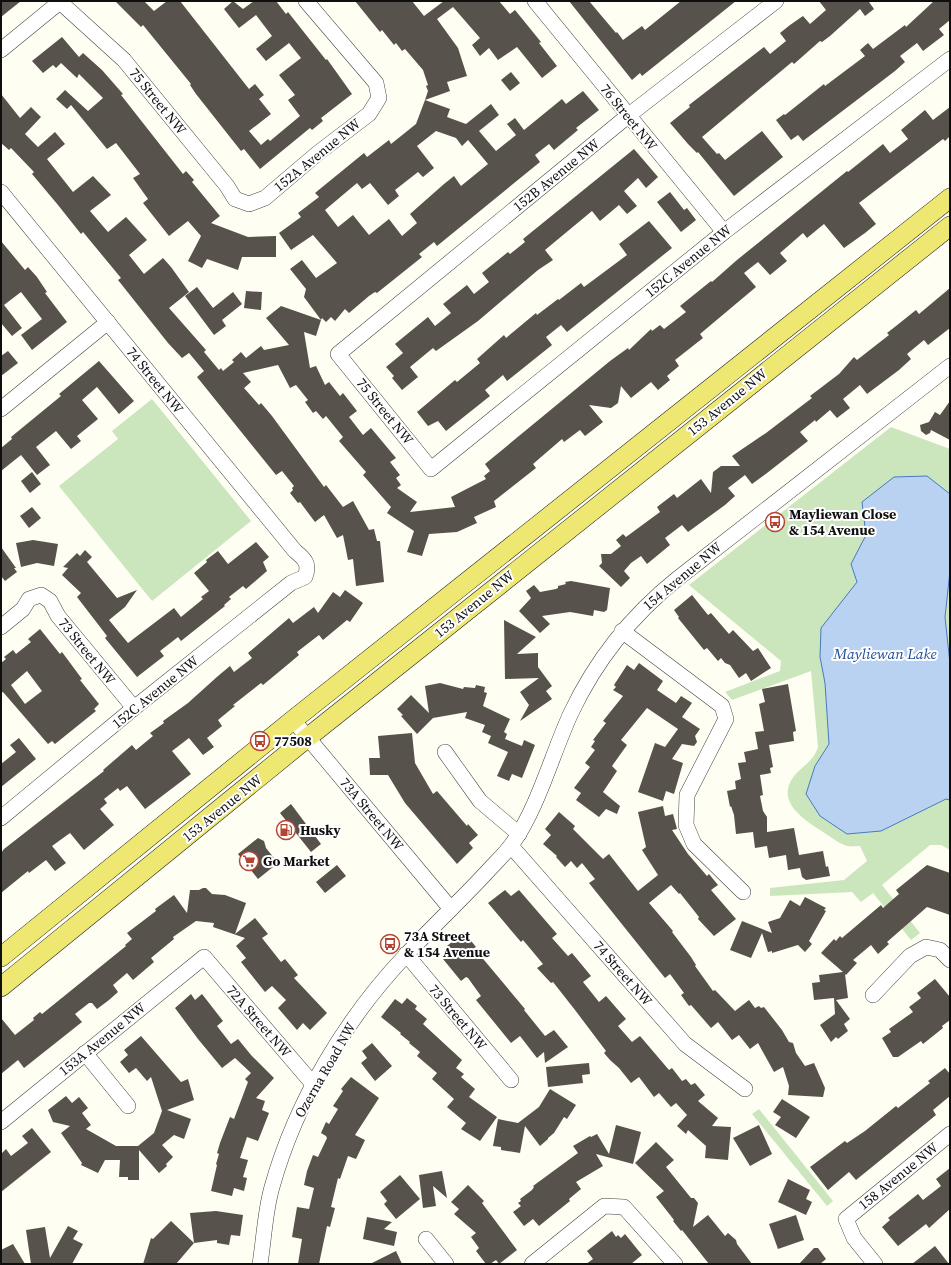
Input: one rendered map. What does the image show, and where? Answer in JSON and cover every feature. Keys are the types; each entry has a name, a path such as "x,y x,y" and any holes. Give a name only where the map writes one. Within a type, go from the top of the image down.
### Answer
{"main road":[{"name":"153 Avenue NW","path":"1,957 293,720 950,198"},
{"name":"153 Avenue NW","path":"1,987 307,738 804,340 950,226"}],"street":[{"path":"1,50 61,1"},
{"name":"75 Street NW","path":"61,1 124,60 235,199 249,204"},
{"name":"152A Avenue NW","path":"249,204 264,198 341,134 369,114 379,98 376,83 306,1"},
{"name":"76 Street NW","path":"535,1 724,232"},
{"name":"152B Avenue NW","path":"338,354 628,116 776,1"},
{"name":"152C Avenue NW","path":"431,468 724,232 950,59"},
{"name":"74 Street NW","path":"1,192 295,551 304,558 308,568"},
{"path":"1,409 108,322"},
{"name":"75 Street NW","path":"338,354 431,468"},
{"name":"154 Avenue NW","path":"451,909 462,899 515,840 540,787 571,714 593,670 622,631 650,601 677,578 950,366"},
{"name":"152C Avenue NW","path":"1,818 134,708 291,583 305,577 308,568"},
{"name":"73 Street NW","path":"1,627 23,609 29,599 41,595 50,601 58,616 134,708"},
{"path":"622,631 722,706 726,719 687,795 686,825 694,844 743,892"},
{"name":"73A Street NW","path":"293,720 451,909"},
{"name":"74 Street NW","path":"445,752 480,801 515,840 686,1044 745,1088"},
{"name":"Ozerna Road NW","path":"260,1264 272,1189 288,1138 313,1084 364,1003 406,954 451,909"},
{"path":"873,996 910,956 926,947 940,950 950,960"},
{"name":"73 Street NW","path":"406,954 511,1080"},
{"name":"72A Street NW","path":"204,957 313,1084"},
{"name":"153A Avenue NW","path":"1,1122 204,957"},
{"path":"85,1053 128,1106"},
{"name":"158 Avenue NW","path":"875,1264 854,1238 846,1219 950,1134"},
{"path":"532,1264 604,1206 624,1207 675,1264"},
{"path":"426,1239 446,1264"}],"green space":[{"path":"152,399 251,521 152,601 59,486 118,439 112,431"},
{"path":"891,427 950,449 950,850 941,845 930,845 882,885 920,933 911,940 873,893 861,902 852,892 770,896 770,888 844,880 867,861 860,846 847,846 836,841 806,820 793,808 789,801 789,785 792,779 808,763 818,747 811,671 732,700 725,692 780,671 781,661 689,585"},
{"path":"759,1109 833,1201 827,1206 752,1114"}],"water":[{"name":"Mayliewan Lake","path":"927,476 950,494 950,571 945,617 950,664 950,800 946,799 881,831 847,834 820,816 806,794 815,766 829,744 825,683 820,657 821,628 857,582 851,564 866,535 862,502 894,477"}],"building":[{"path":"1,1 21,1 1,17"},
{"path":"115,1 144,1 154,11 167,1 180,1 249,89 255,84 264,95 259,99 271,114 249,131 261,145 268,139 270,141 300,116 288,100 295,95 279,75 301,58 289,43 266,61 256,49 272,36 256,15 239,28 224,9 233,1 243,9 254,1 276,1 286,14 288,12 326,60 327,59 352,94 321,118 323,121 312,130 310,128 260,169 244,149 241,151 196,94 190,85 191,84 143,25 141,27"},
{"path":"355,1 412,1 424,16 444,1 499,1 510,14 515,10 541,42 539,43 557,66 542,78 517,47 498,60 489,48 480,56 472,45 480,38 453,7 437,19 458,48 467,76 447,82 450,91 425,100 428,91 426,86 428,85 423,70 405,49 402,51 396,43 394,45 382,30 380,32"},
{"path":"569,1 589,1 623,40 642,26 645,30 681,1 736,1 642,76 640,73 632,80"},
{"path":"819,1 870,1 869,2 874,9 865,16 860,9 830,36 822,42 820,41 794,64 792,62 702,137 717,154 719,153 725,160 762,131 783,157 734,196 698,152 697,153 688,144 670,123 690,107 689,105 764,47 770,54 786,41 780,33 790,25 803,16 810,24 826,10"},
{"path":"934,1 950,1 950,20 939,29 944,35 923,51 917,43 900,56 905,62 895,71 803,141 798,135 791,140 776,120 784,114 785,115 824,84 825,86 865,56 860,50 868,43 873,49 905,25 906,27"},
{"path":"62,37 79,57 83,53 102,70 123,94 121,95 183,174 186,171 194,180 192,182 220,216 211,223 248,237 276,236 276,257 242,257 238,270 207,259 202,268 188,261 201,236 188,221 169,236 143,203 148,199 133,178 140,174 116,143 107,149 71,105 67,109 56,99 65,90 88,111 103,98 79,74 77,78 61,63 56,68 53,65 43,73 32,61"},
{"path":"511,72 520,83 510,91 501,80"},
{"path":"583,91 599,110 576,128 578,130 554,150 549,144 535,155 540,162 437,246 434,242 419,254 422,257 377,293 375,292 369,296 349,313 345,309 335,321 331,317 326,322 322,318 321,320 304,297 306,289 290,269 302,260 316,278 337,263 313,235 291,250 279,233 301,217 298,213 319,197 315,193 364,153 367,157 389,140 391,144 416,124 425,100 450,109 447,117 466,124 491,104 499,115 479,131 496,151 516,135 507,124 515,118 524,130 562,99 566,104","holes":["436,131 456,138 462,146 468,140 488,164 461,186 454,176 444,184 410,214 417,223 402,236 389,219 369,235 353,215 338,227 325,210 357,183 362,189 370,183 388,205 399,196 395,190 418,172 423,177 434,168 417,146"]},
{"path":"1,94 20,118 31,107 41,117 25,134 38,147 55,132 65,144 47,159 73,192 93,176 111,195 90,211 108,232 126,217 147,240 129,255 144,274 163,258 171,267 189,292 169,308 206,350 204,352 219,370 221,368 223,371 234,362 232,360 241,352 246,358 261,346 264,350 289,345 266,318 281,306 321,320 316,336 304,332 310,368 316,366 325,385 329,382 340,396 343,393 357,411 349,417 363,435 371,428 396,458 390,462 400,475 396,478 401,485 397,488 417,502 410,512 455,507 451,497 486,479 484,476 490,471 485,464 610,361 628,348 629,350 651,329 652,331 660,325 664,329 686,312 680,306 711,281 712,282 847,171 848,172 883,144 890,153 908,139 901,130 925,110 933,120 950,107 950,136 945,141 943,139 859,203 876,224 865,233 844,248 824,224 807,238 803,233 780,253 787,261 770,275 758,262 744,273 756,287 700,334 703,338 675,360 679,366 667,376 670,380 658,390 651,382 631,398 621,386 618,403 611,408 589,405 603,422 585,436 580,430 564,442 562,439 533,464 536,468 494,501 496,507 474,517 477,523 457,532 429,534 422,556 407,552 414,531 387,513 391,507 363,475 366,472 339,441 343,437 326,416 323,419 316,411 313,413 305,402 308,400 296,385 290,388 278,365 243,373 251,382 244,388 259,405 261,403 272,416 324,487 326,485 343,507 353,501 369,530 374,529 377,541 380,541 384,582 356,586 353,559 348,560 343,535 337,538 324,515 315,522 300,502 298,503 290,493 294,486 282,471 276,475 197,377 204,371 189,353 182,358 168,343 118,280 121,278 83,232 81,234 32,174 34,172 11,148 9,150 1,143"},
{"path":"634,149 658,177 646,188 638,178 624,191 637,206 627,214 619,205 600,221 592,211 545,250 553,260 538,270 478,321 436,351 433,348 410,367 418,377 402,390 392,378 394,376 386,367 403,353 395,344 428,317 435,326 451,313 443,304 467,285 474,294 489,282 482,273 508,252 510,254 525,242 523,239"},
{"path":"670,192 684,210 687,208 696,220 681,232 657,202"},
{"path":"649,221 672,248 567,332 561,325 546,337 552,345 507,381 503,375 485,390 490,396 446,431 438,421 428,426 417,412 455,380 457,382 480,363 477,359 504,335 506,338 536,313 537,315 581,283 584,287 627,255 619,244"},
{"path":"1,241 25,270 28,267 37,277 47,292 45,293 67,322 32,350 21,335 42,319 21,292 4,305 22,328 12,336 1,323"},
{"path":"197,287 213,308 233,292 242,304 222,320 226,326 214,335 185,296"},
{"path":"950,288 950,328 928,345 924,340 907,354 911,359 899,370 867,394 860,385 843,399 850,408 837,418 830,410 816,422 815,420 800,432 808,441 767,473 752,484 745,475 728,488 735,496 725,505 688,532 682,525 665,538 670,545 647,564 641,556 631,563 624,571 630,578 621,587 599,566 602,563 601,554 611,554 621,546 616,540 623,534 626,537 660,512 657,507 674,494 677,498 701,479 711,493 713,472 721,466 740,466 732,456 766,433 812,398 810,396 839,374 854,357 857,360 889,335 887,333 916,310 919,314"},
{"path":"246,291 262,292 261,310 244,308"},
{"path":"8,351 18,363 1,376 1,356"},
{"path":"99,361 134,401 119,414 97,387 82,400 98,419 77,436 81,441 71,449 56,431 36,447 50,465 37,475 21,455 1,471 1,448 12,439 11,437 61,396 59,394"},
{"path":"950,401 950,440 931,430 930,433 926,435 921,431 920,425 929,422 935,412 940,415"},
{"path":"32,472 41,484 30,493 21,481"},
{"path":"32,507 41,518 29,528 20,516"},
{"path":"33,540 58,544 54,566 37,563 21,567 16,543"},
{"path":"256,542 269,557 263,562 267,571 246,589 243,586 229,597 231,599 224,605 225,606 181,641 178,637 160,651 164,656 137,677 105,638 107,636 77,597 81,593 62,575 68,568 63,567 77,553 80,556 85,550 92,557 87,562 117,598 137,590 125,607 109,620 128,643 174,608 181,617 203,599 201,597 209,591 194,573 207,562 206,560 218,551 228,564"},
{"path":"1,547 16,568 14,568 17,572 5,581 1,576"},
{"path":"571,581 610,588 607,610 604,612 594,610 593,616 570,612 542,616 550,624 540,633 519,611 531,598 526,591 534,585 540,592 556,589 558,586 566,584 565,582"},
{"path":"345,590 363,603 350,622 347,620 323,640 319,635 297,652 299,655 263,685 261,683 233,705 235,706 218,720 222,726 207,738 214,747 203,755 189,738 172,751 191,774 145,809 127,786 120,791 118,788 104,799 107,803 100,809 114,825 84,850 70,833 52,846 66,863 55,871 46,860 29,873 28,871 1,893 1,853 4,849 104,771 103,770 132,745 136,750 153,736 150,733 164,723 163,721 188,703 230,666 234,672 252,658 248,653 289,618 293,623 314,607 318,613 333,592 340,597"},
{"path":"692,595 708,615 711,613 729,634 733,630 753,651 758,648 771,668 751,681 746,673 739,678 730,665 725,663 721,658 718,661 707,648 704,650 678,618 679,617 674,610"},
{"path":"504,620 536,637 517,654 538,653 538,667 552,686 546,691 552,699 520,721 529,705 520,692 539,678 505,679"},
{"path":"40,629 60,654 62,652 82,679 80,680 99,704 94,709 96,711 55,744 52,741 48,744 3,692 1,693 1,663 6,659 4,657 13,650 16,654 31,642 28,639","holes":["27,671 42,691 25,704 11,685"]},
{"path":"639,663 663,681 657,690 676,703 681,696 692,703 682,717 700,729 695,736 697,742 694,746 682,744 672,759 683,763 674,794 666,791 663,801 638,792 655,743 665,747 678,729 647,708 621,740 627,745 612,766 617,771 603,792 620,806 617,814 606,809 599,817 576,800 581,793 574,788 590,767 585,763 595,750 591,747 595,741 593,740 606,723 603,721 623,696 613,690 616,687 614,685 627,665 634,670"},
{"path":"440,683 463,689 464,687 475,688 476,685 485,687 484,692 487,693 483,706 510,719 504,732 507,734 505,739 522,746 524,740 535,745 522,778 512,774 509,781 497,776 508,752 488,743 491,736 482,732 485,725 465,718 467,712 433,718 417,734 401,716 403,715 397,709 411,695 429,713 425,686"},
{"path":"788,684 796,731 793,732 794,741 769,745 773,767 770,768 771,773 760,775 763,795 760,796 763,811 767,817 767,832 794,828 799,855 823,851 826,867 828,866 830,876 806,880 802,877 800,868 788,870 786,855 769,858 767,846 755,848 753,832 736,834 734,815 731,806 730,807 727,791 736,789 735,781 741,779 738,763 746,762 744,752 758,749 755,732 764,731 759,704 765,702 762,689"},
{"path":"412,733 415,763 433,794 437,791 467,826 468,824 478,835 469,843 473,848 457,864 405,803 388,775 370,775 369,758 380,758 378,736"},
{"path":"19,738 36,759 1,787 1,764 16,752 10,745"},
{"path":"291,804 321,844 311,852 280,813"},
{"path":"663,806 665,816 673,814 677,829 672,830 688,854 707,876 709,874 718,885 711,890 736,919 714,936 698,919 699,917 680,893 679,894 671,885 649,903 673,931 672,932 691,957 696,965 695,966 713,991 715,990 735,1011 749,1000 755,1008 759,1006 761,1008 764,1007 782,1030 789,1042 793,1043 796,1053 805,1066 814,1063 825,1088 823,1097 788,1095 789,1086 783,1067 774,1072 758,1043 750,1049 739,1035 732,1040 718,1022 711,1028 691,1005 689,1006 681,995 684,993 670,974 665,978 589,883 595,879 582,863 577,868 571,861 565,867 556,857 557,856 543,844 551,835 545,829 559,812 575,826 573,829 603,859 609,854 638,891 658,875 642,850 646,847 638,812"},
{"path":"258,838 264,841 266,848 278,863 258,879 238,854"},
{"path":"337,865 346,876 325,893 316,882"},
{"path":"927,865 950,873 950,915 927,907 887,942 889,944 878,954 871,945 853,960 857,963 846,975 845,974 848,998 836,1000 850,1019 844,1024 848,1031 838,1039 836,1037 831,1042 820,1025 835,1014 834,998 814,1000 812,983 820,982 819,975 843,972 821,953 834,939 836,941 840,936 842,938 881,905 883,908 899,894 896,890"},
{"path":"206,888 212,894 225,895 246,903 235,934 255,918 268,934 262,938 281,962 285,959 298,975 294,978 327,1013 310,1030 303,1023 297,1030 278,1008 286,1000 272,986 265,992 241,962 246,958 236,946 245,938 213,927 214,923 196,921 173,937 174,939 151,958 154,962 133,980 127,973 113,985 118,992 109,1000 97,1009 92,1003 89,1003 75,1014 82,1022 24,1068 18,1060 1,1074 1,1018 15,1035 34,1020 33,1018 40,1012 42,1014 126,946 125,945 132,939 127,933 156,911 155,909 174,895 187,913 190,890 199,890"},
{"path":"505,890 511,896 519,890 557,934 552,938 568,956 572,953 591,976 583,982 599,1002 606,996 626,1019 618,1026 632,1042 640,1036 669,1070 672,1068 682,1081 686,1079 691,1085 695,1083 705,1095 698,1101 718,1118 712,1126 731,1127 728,1160 705,1158 706,1146 688,1130 686,1134 677,1126 687,1115 676,1103 671,1107 659,1093 654,1097 639,1077 631,1083 604,1053 606,1051 553,982 551,983 537,968 543,964 523,940 521,942 488,903"},
{"path":"805,897 826,908 824,910 826,911 809,941 812,944 805,952 798,945 772,953 772,951 768,952 762,933 751,958 730,950 742,921 772,933 768,922 780,918 790,900 800,906"},
{"path":"464,932 476,947 474,948 525,1009 524,1010 545,1036 554,1030 568,1047 545,1063 544,1052 537,1058 520,1036 511,1043 476,1000 481,996 468,978 466,977 461,981 443,959 451,952 447,946"},
{"path":"935,979 950,997 950,1020 942,1026 943,1028 923,1044 921,1041 898,1057 893,1057 882,1038 891,1032 889,1029 913,1012 909,1007 921,998 917,993"},
{"path":"191,994 195,1000 202,994 223,1021 217,1026 231,1044 238,1039 251,1055 274,1078 256,1098 265,1101 262,1110 269,1113 258,1141 247,1137 240,1158 248,1160 243,1177 247,1178 244,1191 234,1188 232,1196 211,1191 220,1143 230,1117 234,1119 248,1082 245,1079 251,1073 235,1058 222,1068 198,1039 175,1008"},
{"path":"407,998 417,1006 415,1009 427,1019 423,1024 462,1060 456,1068 464,1074 461,1077 475,1089 469,1097 497,1117 480,1141 461,1129 466,1123 447,1107 454,1099 432,1079 437,1073 417,1056 420,1052 400,1034 401,1033 381,1017 395,999 402,1004"},
{"path":"141,1036 181,1082 188,1079 194,1100 167,1110 191,1119 184,1139 174,1135 162,1145 173,1157 166,1164 167,1166 159,1173 139,1150 139,1180 128,1180 128,1177 119,1177 120,1160 105,1160 98,1173 81,1165 82,1163 61,1133 70,1126 53,1122 48,1110 66,1096 72,1103 79,1097 88,1108 82,1113 91,1125 86,1129 116,1146 138,1146 154,1133 162,1111 151,1077 147,1081 136,1068 129,1073 120,1062 128,1055 124,1050"},
{"path":"372,1043 392,1066 375,1081 361,1063 367,1058 362,1051"},
{"path":"589,1063 590,1074 582,1075 583,1083 548,1087 546,1067"},
{"path":"945,1068 950,1074 950,1096 933,1110 936,1115 856,1180 849,1172 828,1190 810,1167 845,1141 847,1143 865,1131 896,1106 898,1108 930,1083 928,1081"},
{"path":"351,1077 379,1098 355,1135 365,1140 356,1159 348,1156 340,1179 338,1178 331,1207 335,1208 330,1227 327,1226 319,1264 298,1264 302,1239 292,1237 297,1207 309,1209 314,1188 304,1185 307,1171 313,1155 318,1157 327,1138 321,1133 326,1122 329,1124 338,1109 333,1106 343,1091 341,1089"},
{"path":"550,1089 576,1105 567,1119 564,1117 554,1133 548,1139 540,1146 525,1126 520,1153 501,1150 501,1147 493,1146 498,1119 518,1123 539,1107"},
{"path":"782,1099 810,1117 796,1138 775,1125 781,1117 773,1112"},
{"path":"616,1125 641,1132 633,1164 596,1154 603,1166 576,1182 581,1189 569,1199 570,1201 539,1226 533,1219 524,1226 513,1212 521,1206 518,1203 521,1201 520,1199 532,1190 534,1187 533,1186 578,1153 573,1146 590,1136 591,1137 597,1134 609,1154"},
{"path":"759,1125 772,1154 750,1166 733,1138"},
{"path":"32,1128 51,1152 1,1192 1,1154 6,1149 11,1156 28,1143 22,1136"},
{"path":"656,1142 674,1160 666,1167 691,1198 694,1198 698,1203 693,1227 708,1215 725,1236 728,1233 736,1240 737,1244 752,1264 709,1264 673,1221 674,1220 656,1197 664,1191 635,1163"},
{"path":"950,1168 950,1209 929,1228 926,1224 898,1246 882,1227 890,1220 888,1218 918,1194 923,1200 941,1186 936,1179"},
{"path":"442,1171 447,1198 433,1186 436,1206 423,1208 419,1175"},
{"path":"400,1175 420,1199 396,1219 384,1204 387,1201 380,1192"},
{"path":"788,1179 810,1190 806,1199 812,1202 806,1215 778,1202"},
{"path":"468,1185 484,1201 482,1203 517,1250 499,1264 496,1260 490,1264 486,1264 476,1251 479,1248 471,1237 476,1233 454,1214 459,1209 451,1202"},
{"path":"216,1211 243,1215 240,1236 231,1235 229,1245 217,1243 217,1240 194,1243 190,1213"},
{"path":"796,1215 804,1240 778,1249 769,1224"},
{"path":"367,1217 392,1222 384,1229 397,1232 394,1246 363,1239"},
{"path":"171,1221 194,1243 176,1264 143,1264 151,1238 153,1239"},
{"path":"68,1226 78,1231 73,1239 83,1244 72,1264 31,1264 26,1230 45,1227 50,1258"},
{"path":"612,1231 616,1237 618,1235 621,1238 625,1234 642,1255 631,1264 586,1264 593,1259 587,1251"},
{"path":"13,1244 25,1264 1,1264 1,1250"},
{"path":"935,1246 949,1264 912,1264"},
{"path":"814,1248 818,1248 826,1259 820,1264 799,1264"},
{"path":"396,1251 402,1264 370,1264"}],"place":[{"name":"Mayliewan Close & 154 Avenue","path":"775,522"},
{"name":"77508","path":"260,741"},
{"name":"Husky","path":"286,830"},
{"name":"Go Market","path":"249,861"},
{"name":"73A Street & 154 Avenue","path":"390,944"}]}
